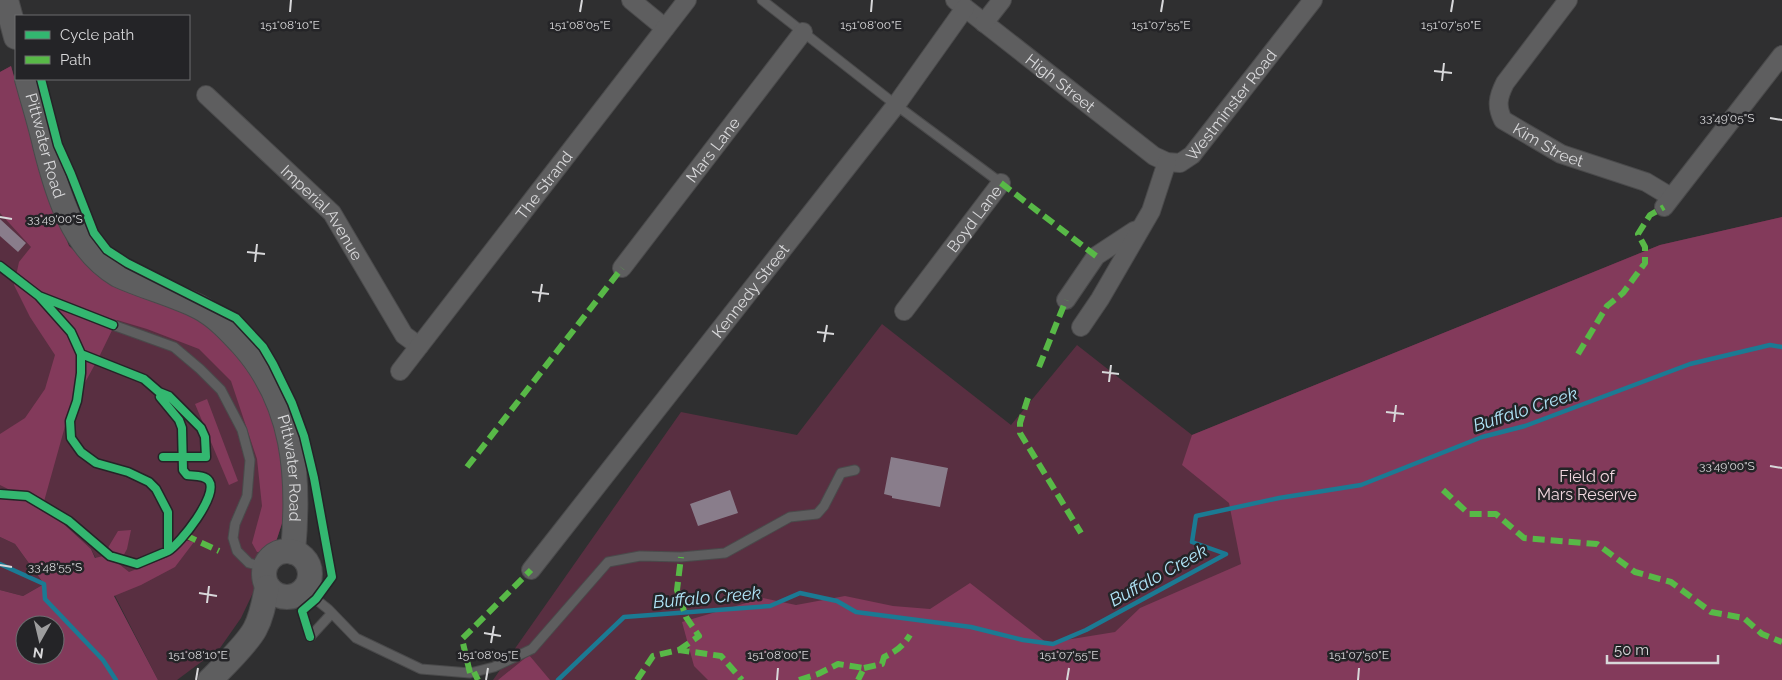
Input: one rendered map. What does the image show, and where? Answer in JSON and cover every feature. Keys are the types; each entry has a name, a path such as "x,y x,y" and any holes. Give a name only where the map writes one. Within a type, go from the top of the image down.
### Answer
{"main road":[{"path":"6,0 15,33"},
{"name":"Pittwater Road","path":"28,80 56,187 66,213 88,249 107,268 118,275 199,307 214,316 234,334 253,356 265,374 276,394 284,415 294,458 296,494 293,552"},
{"path":"210,680 254,632 262,609 266,577 272,556 279,552 293,552 304,559 308,565 310,578 268,630 223,680"},
{"path":"266,577 278,596 298,594"}],"street":[{"path":"631,0 665,28"},
{"name":"The Strand","path":"400,371 687,0"},
{"path":"984,22 1002,0"},
{"name":"Westminster Road","path":"1082,327 1151,211 1167,162 1180,163 1192,155 1313,0"},
{"name":"Kim Street","path":"1568,0 1505,83 1499,96 1498,111 1503,120 1561,154 1646,182 1668,202 1782,55"},
{"name":"High Street","path":"960,4 1154,156 1167,162"},
{"name":"Kennedy Street","path":"531,570 896,105 960,4"},
{"name":"Mars Lane","path":"622,268 803,32"},
{"name":"Imperial Avenue","path":"206,95 332,213 404,335 419,346"},
{"name":"Boyd Lane","path":"904,310 1001,183"},
{"path":"1066,300 1096,256 1134,231 1141,229"}],"lane":[{"name":"Boyd Lane","path":"762,0 896,105 1001,183"},
{"path":"113,325 174,347 221,390 242,430 250,460 247,496 235,524 233,538 237,551 266,577"},
{"path":"298,594 332,613 356,638 421,669 470,673 494,667 532,649 608,562 640,556 681,557 725,553 790,517 818,514 841,473 855,470"},
{"path":"310,638 332,613"}],"green space":[{"path":"11,66 44,183 69,246 110,283 221,329 286,511 273,551 241,618 220,648 177,680 158,680 91,549 43,505 0,488 0,72"},
{"path":"11,66 44,183 69,246 110,283 182,310 221,329 256,372 285,438 286,511 273,551 257,552 252,543 262,506 257,459 231,381 199,349 147,329 117,320 69,412 43,505 91,549 95,558 103,556 118,531 131,530 127,549 119,564 129,572 168,557 182,540 194,542 175,567 141,585 114,596 158,680 0,680 0,590 23,596 44,584 15,544 0,537 0,488 26,498 0,485 0,434 25,418 45,389 55,355 30,317 14,285 19,262 31,247 0,213 0,72"},
{"name":"Field of Mars Reserve","path":"1782,217 1782,680 493,680 681,412 797,435 882,324 1011,425 1077,345 1192,435 1660,245"},
{"name":"Field of Mars Reserve","path":"1782,217 1782,680 708,680 694,666 682,622 763,598 796,605 845,596 893,606 930,609 970,583 1047,643 1115,632 1140,608 1241,564 1229,503 1182,465 1192,435 1660,245"},
{"path":"207,399 238,481 229,485 195,404"},
{"path":"0,537 15,544 44,584 23,596 0,590"},
{"path":"529,655 550,680 498,680"}],"building":[{"path":"0,219 26,243 18,252 0,236"},
{"path":"891,457 948,468 940,507 892,498 892,496 884,494"},
{"path":"730,490 738,513 698,526 690,504"}],"waterway":[{"name":"Buffalo Creek","path":"558,680 624,617 770,606 800,593 837,601 856,612 971,627 1023,640 1053,644 1086,630 1226,554 1192,542 1196,516 1279,498 1361,485 1482,437 1525,426 1690,364 1770,345 1782,347"},
{"name":"Buffalo Creek","path":"0,564 44,584 45,599 103,660 116,680"}],"marked path":[{"path":"1001,183 1096,256"},
{"path":"1578,354 1607,306 1623,293 1645,263 1645,247 1638,234 1650,215 1664,207"},
{"path":"467,467 622,268"},
{"path":"1039,367 1066,300"},
{"path":"1028,398 1020,423 1020,433 1081,533"},
{"path":"1443,490 1469,514 1496,514 1524,538 1597,544 1635,572 1671,582 1711,612 1744,618 1762,634 1782,642"},
{"path":"185,535 219,551"},
{"path":"679,650 699,636 686,617 677,590 681,557"},
{"path":"470,673 462,639 531,570"},
{"path":"864,668 882,664 884,657 899,648 910,635"},
{"path":"637,680 653,656 679,650 721,656 742,680"},
{"path":"799,680 818,674 838,664 864,668 858,680"},
{"path":"474,672 478,680"}],"cycle path":[{"path":"41,80 58,145 94,233 107,250 127,263 236,318 263,347 292,403 304,436 314,478 332,577 316,599 302,611 310,637"},
{"path":"0,266 39,296 113,325"},
{"path":"0,494 27,496 69,521 110,556 137,564 168,551 168,512 156,489 149,482 128,472 96,463 81,452 71,438 70,421 77,401 81,373 81,354 71,332 39,296"},
{"path":"81,354 144,379 159,392 169,396 201,428 205,437 206,457 163,457"},
{"path":"160,397 179,420 182,428 183,470 187,475 207,479 211,488 197,519 174,547 168,551"}]}
